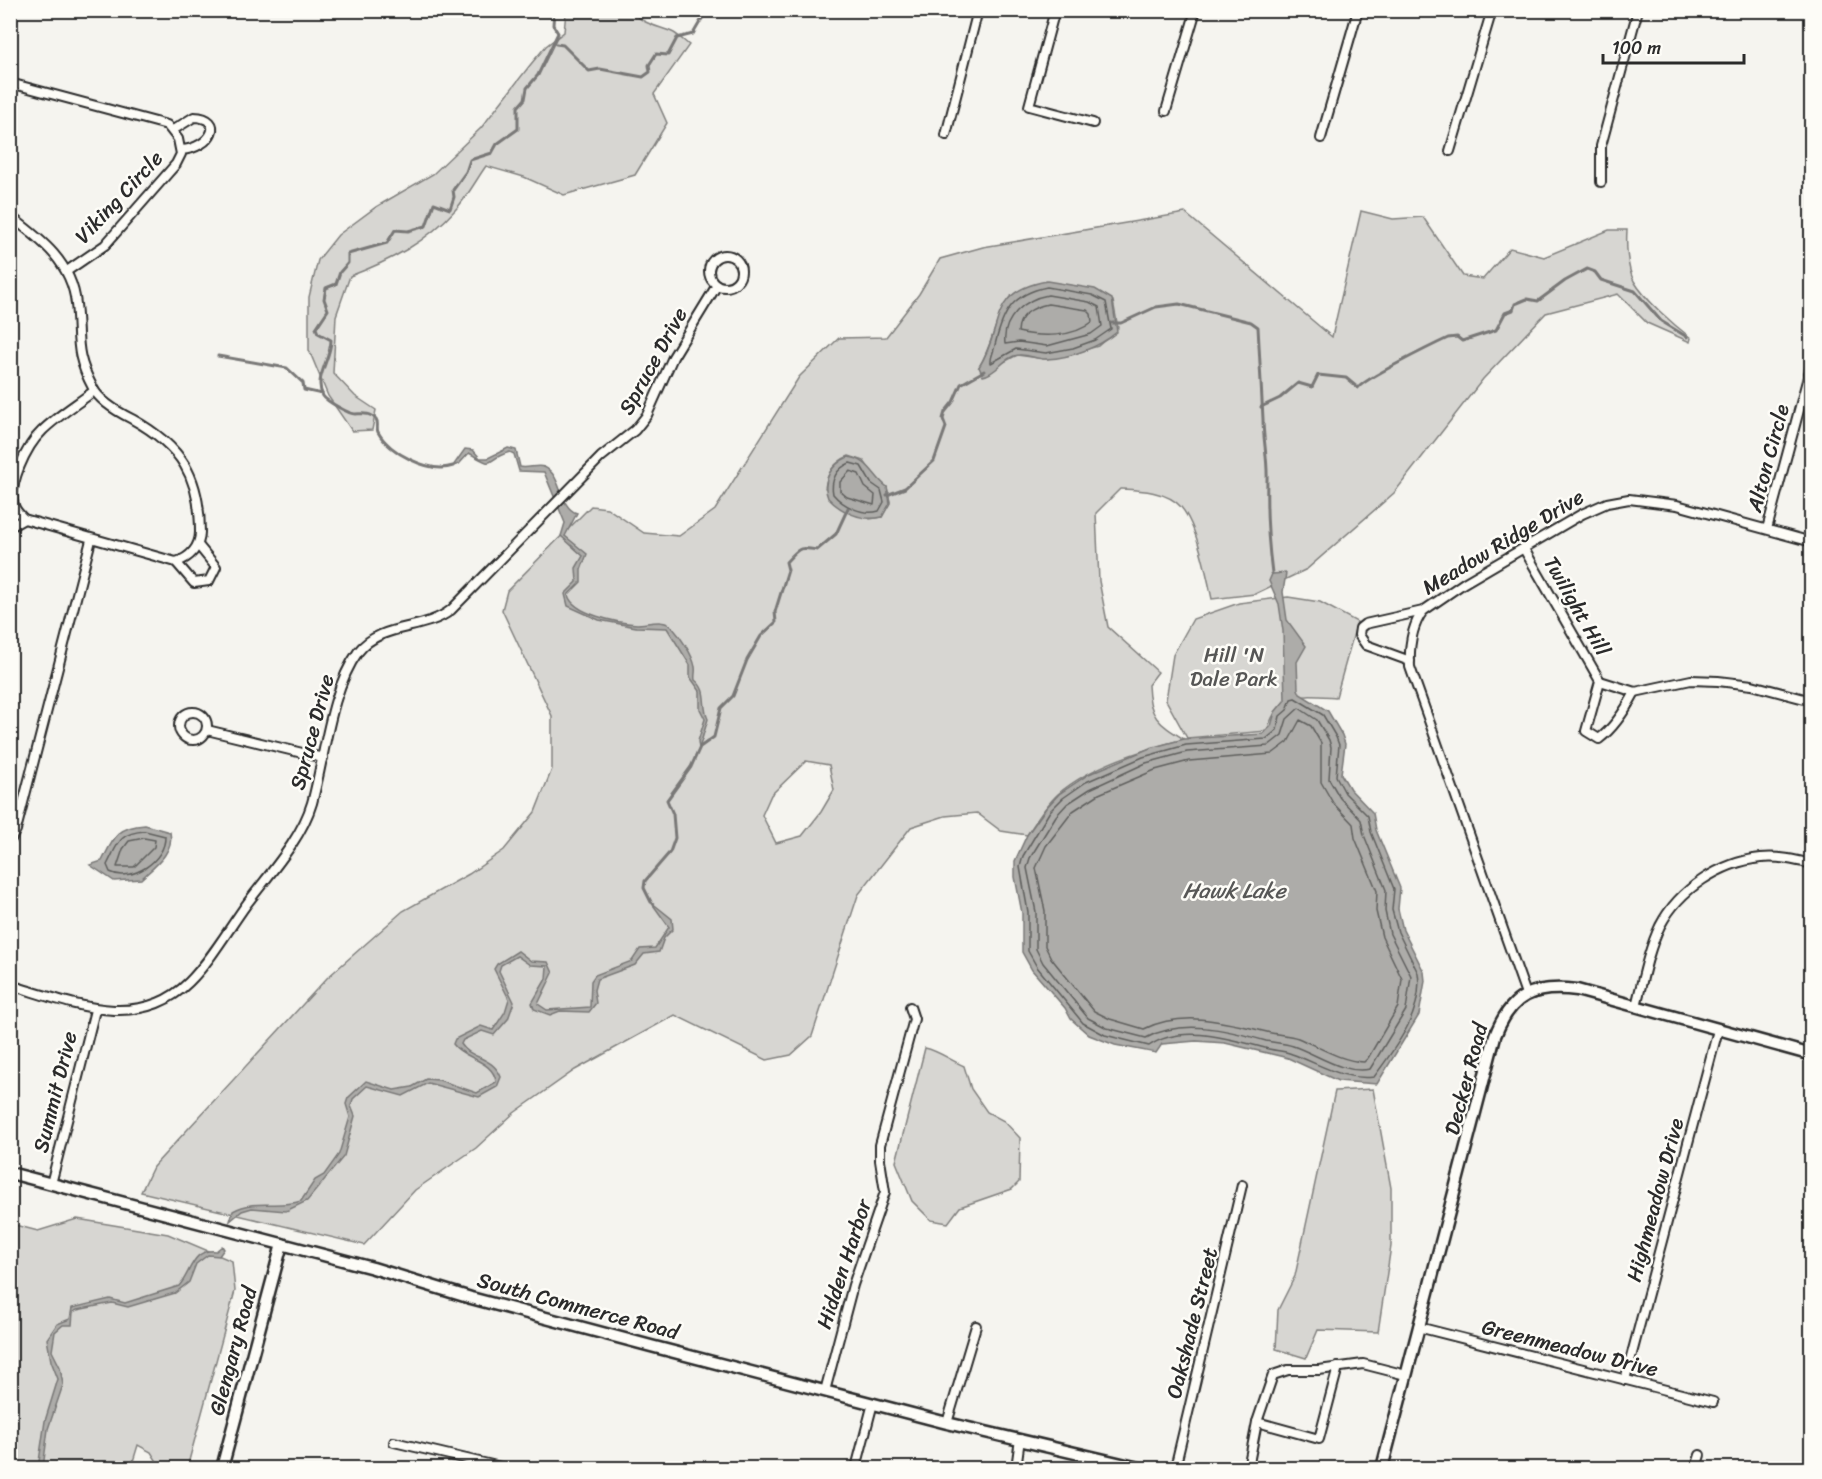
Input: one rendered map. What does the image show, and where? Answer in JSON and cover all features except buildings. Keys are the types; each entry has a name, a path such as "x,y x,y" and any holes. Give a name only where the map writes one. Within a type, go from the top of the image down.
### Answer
{"street":[{"path":"946,135 978,10"},
{"path":"1055,10 1029,106 1093,123"},
{"path":"1166,111 1196,10"},
{"path":"1322,138 1358,10"},
{"path":"1450,151 1492,10"},
{"path":"1601,182 1601,146 1638,10"},
{"name":"Viking Circle","path":"10,83 158,122 173,130 181,150 180,158 170,172 105,245 67,271"},
{"path":"173,130 194,117 206,120 210,126 211,135 207,141 181,150"},
{"path":"10,216 48,246 67,271 77,307 78,350 94,391 118,412 155,432 181,458 191,475 198,499 198,545 216,567 209,581 194,583 176,562 91,540 24,519 15,508 12,498 20,466 39,433 94,391"},
{"path":"722,256 733,258 740,266 740,278 732,286 717,285 710,272 713,262 722,256"},
{"name":"Spruce Drive","path":"10,985 95,1010 114,1011 145,1007 169,998 189,982 296,836 311,804 343,678 362,647 392,630 421,625 448,613 467,597 601,456 635,430 647,415 673,357 717,285"},
{"name":"Alton Circle","path":"1767,529 1807,399 1812,362"},
{"name":"Meadow Ridge Drive","path":"1526,994 1415,683 1410,661 1416,621 1423,611 1437,599 1582,514 1607,503 1629,499 1677,505 1812,542"},
{"path":"10,527 24,519"},
{"path":"10,841 16,830 91,540"},
{"path":"176,562 187,557 198,545"},
{"name":"Twilight Hill","path":"1524,549 1600,681 1635,692 1691,680 1752,684 1812,701"},
{"name":"Meadow Ridge Drive","path":"1410,661 1366,645 1359,635 1360,628 1365,624 1423,611"},
{"name":"Twilight Hill","path":"1600,681 1587,723 1586,732 1592,737 1599,739 1606,734 1625,710 1635,692"},
{"path":"207,730 323,758"},
{"path":"1636,1006 1650,953 1661,925 1671,909 1690,889 1715,872 1741,861 1762,858 1812,864"},
{"path":"1526,994 1540,989 1577,990 1812,1055"},
{"name":"Decker Road","path":"1382,1468 1495,1036 1507,1010 1526,994"},
{"name":"Hidden Harbor","path":"825,1391 853,1285 885,1192 880,1145 914,1019 910,1007"},
{"name":"Summit Drive","path":"51,1184 95,1010"},
{"name":"Highmeadow Drive","path":"1625,1380 1718,1030"},
{"name":"South Commerce Road","path":"10,1173 282,1244 471,1298 947,1423 1138,1468"},
{"name":"Oakshade Street","path":"1175,1468 1242,1185"},
{"name":"Glengary Road","path":"222,1468 282,1244"},
{"path":"947,1423 976,1326"},
{"name":"Greenmeadow Drive","path":"1418,1327 1713,1402"},
{"path":"1248,1468 1257,1422 1273,1375 1288,1370 1363,1364 1406,1375"},
{"path":"1257,1422 1319,1439 1338,1367"},
{"path":"856,1468 873,1403"},
{"path":"1016,1468 1020,1439"},
{"path":"394,1442 505,1468"},
{"path":"1696,1468 1700,1455"}],"green space":[{"path":"632,11 646,22 674,33 689,45 654,94 667,123 635,175 564,195 524,177 486,166 460,204 433,231 393,257 350,276 336,316 333,373 355,396 376,410 372,430 352,431 328,396 309,350 309,297 318,260 338,235 376,207 433,174 481,128 546,46 564,32 566,12"},
{"path":"1361,211 1393,219 1423,217 1463,276 1483,279 1510,248 1544,257 1609,230 1627,230 1628,263 1634,281 1652,304 1691,338 1690,342 1647,323 1618,294 1546,313 1483,379 1394,493 1307,569 1255,594 1212,599 1197,538 1181,507 1161,495 1120,489 1096,513 1099,581 1108,627 1158,672 1148,685 1150,705 1161,723 1184,739 1118,760 1071,784 1053,799 1027,835 1001,831 977,813 945,816 911,827 858,895 812,1036 791,1055 767,1060 675,1015 575,1070 514,1113 476,1148 415,1190 364,1245 141,1192 153,1167 327,978 403,911 469,874 504,850 535,812 552,769 552,716 502,610 507,591 591,506 607,508 644,533 679,536 715,510 799,377 839,338 886,337 919,294 940,259 983,247 1185,213 1332,337","holes":["1010,297 1113,301 1118,328 1098,346 1074,353 1046,359 1017,355 1004,362 979,367 988,350 1000,314","849,456 864,461 876,479 887,487 890,502 882,517 870,519 825,488 827,478 839,461","806,761 829,765 834,790 821,812 802,836 776,843 762,815 771,795"]},
{"name":"Hill 'N Dale Park","path":"1288,597 1320,602 1357,622 1336,697 1292,698 1278,709 1267,731 1187,738 1166,700 1173,655 1193,619 1239,603"},
{"path":"925,1048 964,1066 971,1089 987,1112 1004,1121 1020,1138 1019,1182 1012,1189 960,1207 948,1223 931,1220 912,1201 896,1162"},
{"path":"1373,1089 1391,1188 1391,1246 1378,1332 1318,1330 1306,1358 1276,1349 1278,1310 1295,1276 1335,1091"},
{"path":"77,1219 168,1234 232,1261 235,1291 187,1468 161,1468 151,1452 138,1445 131,1468 11,1468 11,1224 38,1231"}],"water":[{"path":"1047,281 1095,289 1112,299 1117,332 1093,347 1075,354 1044,359 1014,356 988,375 983,376 979,367 1006,302 1014,293"},
{"path":"508,448 516,450 520,467 541,466 550,471 566,504 577,513 565,536 587,554 581,570 581,582 568,595 572,602 587,612 619,622 669,624 686,646 694,662 695,680 702,689 708,719 699,749 698,741 705,719 700,709 700,691 690,677 690,665 667,628 636,627 599,620 568,606 565,594 577,582 576,568 583,556 561,536 565,523 544,472 519,471 514,454 510,452 490,462 484,461 469,453 459,464 453,466 465,449 473,450 480,458 488,458"},
{"path":"848,457 866,464 887,487 890,503 882,517 867,518 853,515 839,508 828,498 826,485 829,473"},
{"name":"Hawk Lake","path":"1286,573 1283,592 1287,620 1306,646 1297,662 1298,689 1300,694 1328,711 1342,735 1345,744 1341,774 1350,789 1373,813 1376,830 1400,888 1398,909 1403,930 1424,972 1425,981 1419,1015 1377,1084 1338,1081 1288,1058 1225,1043 1196,1041 1162,1044 1156,1053 1115,1045 1089,1035 1071,1019 1065,1008 1032,970 1022,952 1022,913 1015,877 1015,861 1027,835 1059,794 1089,774 1150,748 1184,739 1263,734 1271,726 1275,712 1285,700 1283,631 1279,604 1269,581 1272,574"},
{"path":"145,825 170,832 171,839 162,858 141,879 114,881 90,865 102,861 113,840 122,831"},
{"path":"651,902 672,919 673,929 664,938 659,952 644,954 635,965 597,979 594,990 596,1003 589,1012 560,1011 550,1015 534,1009 532,1003 546,979 547,966 530,965 517,956 501,965 499,971 514,1002 508,1019 494,1035 482,1031 463,1040 461,1044 470,1053 493,1065 501,1077 497,1087 479,1097 428,1083 403,1096 367,1086 353,1099 351,1106 355,1116 344,1156 307,1201 286,1211 252,1208 242,1211 230,1221 233,1211 242,1207 301,1201 315,1180 324,1175 339,1154 350,1117 346,1104 348,1098 366,1081 394,1090 412,1087 426,1079 439,1080 477,1093 496,1082 490,1069 453,1044 455,1039 481,1026 493,1030 505,1012 509,999 494,969 497,964 518,951 531,961 548,962 553,973 538,1004 547,1010 590,1007 591,981 595,975 632,961 640,949 655,948 669,927"},
{"path":"222,1246 224,1249 219,1256 208,1255 196,1264 189,1282 175,1293 128,1307 112,1303 77,1310 73,1312 72,1325 63,1325 55,1332 52,1351 60,1367 63,1385 48,1429 43,1468 38,1468 45,1421 58,1379 51,1361 47,1339 57,1324 70,1319 72,1308 110,1299 125,1303 179,1286 197,1257 208,1251 216,1251"}],"waterway":[{"path":"453,466 433,467 411,460 383,440 374,417 369,414 348,412 323,396 320,382 331,340 318,333 316,328 328,310 324,299 326,288 336,284 340,272 348,263 348,254 387,243 395,230 408,231 426,226 434,203 450,209 454,197 453,190 466,172 470,160 492,153 497,144 518,129 518,107 525,99 527,88 538,75 558,33 553,25 554,10"},
{"path":"556,44 563,45 589,71 600,69 643,77 650,72 649,65 656,54 668,55 677,38 693,34 707,10"},
{"path":"1261,407 1280,398 1298,383 1312,387 1318,375 1346,378 1358,388 1385,370 1448,338 1457,337 1462,341 1496,330 1505,313 1513,310 1515,304 1527,299 1538,301 1565,281 1587,269 1595,272 1601,280 1635,291 1661,321 1687,337"},
{"path":"1112,323 1121,323 1156,307 1179,304 1251,322 1258,327 1272,573"},
{"path":"218,356 287,368 303,383 304,390 322,394"},
{"path":"887,495 905,488 934,461 946,427 943,419 945,412 953,402 961,384 984,371"},
{"path":"651,902 644,888 645,881 670,852 675,838 673,814 667,800 691,767 700,747 714,737 721,708 733,696 747,660 761,636 776,622 775,612 788,570 786,562 796,551 806,548 817,550 836,534 848,508"}]}
